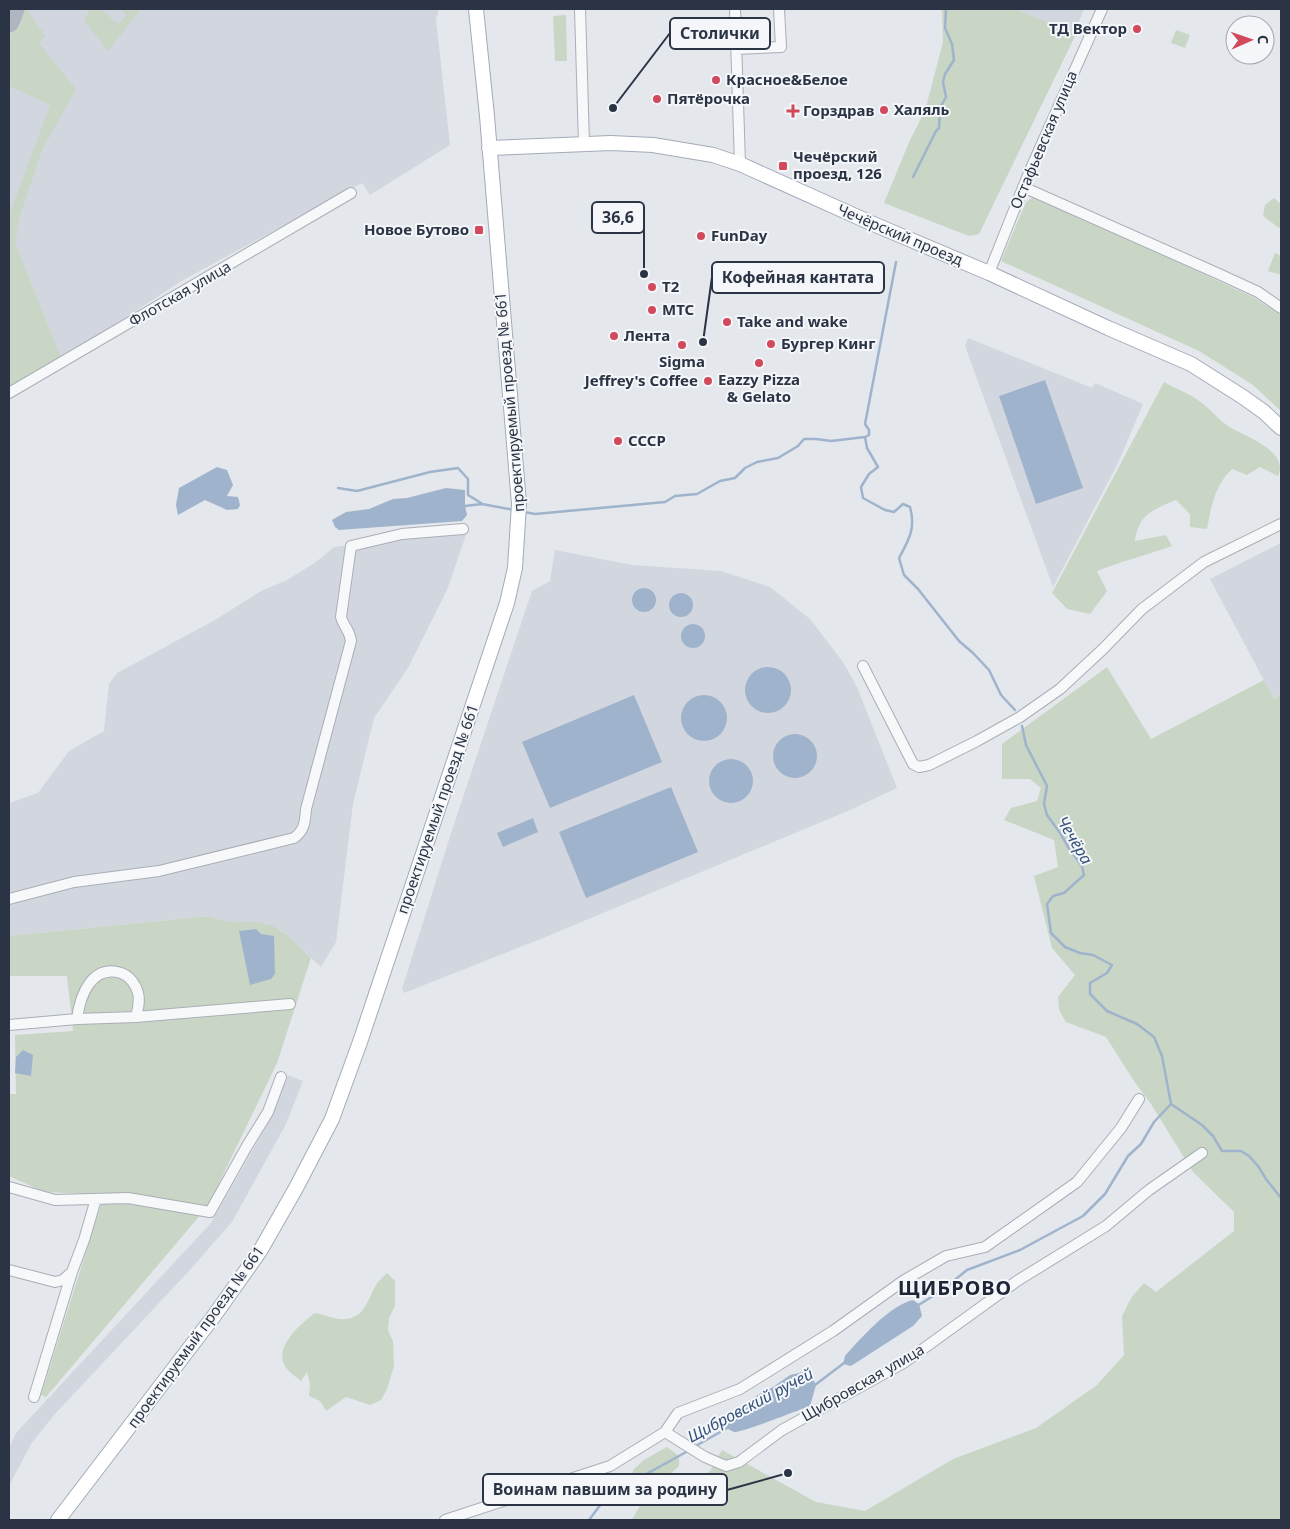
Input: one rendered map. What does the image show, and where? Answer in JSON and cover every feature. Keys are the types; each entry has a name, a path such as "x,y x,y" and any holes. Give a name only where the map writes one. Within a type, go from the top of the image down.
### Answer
{"main road":[{"name":"проектируемый проезд № 661","path":"61,1519 214,1316 260,1251 332,1119 360,1042 507,603 515,568 519,504 476,9"},
{"name":"Чечёрский проезд","path":"489,148 611,143 668,147 713,156 740,164 871,223 989,273 1190,364 1243,397 1264,412 1281,428"}],"street":[{"path":"580,9 584,144"},
{"path":"735,9 740,164"},
{"path":"736,49 781,48 779,9"},
{"name":"Остафьевская улица","path":"989,273 1023,187 1102,9"},
{"path":"1023,187 1258,292 1281,308"},
{"name":"Флотская улица","path":"9,393 351,193"},
{"path":"863,666 913,764 919,766 929,765 977,741 1020,716 1060,689 1103,650 1142,609 1204,562 1281,524"},
{"path":"9,899 74,882 159,871 294,838 301,834 305,824 306,808 351,641 350,630 343,623 341,617 352,546 402,534 463,529"},
{"path":"77,1019 84,989 96,976 105,971 113,970 125,974 132,979 138,992 139,1002 136,1017"},
{"path":"9,1025 290,1004"},
{"path":"9,1187 55,1200 128,1198 210,1212 268,1112 281,1077"},
{"path":"445,1520 610,1466 665,1432 678,1413 740,1389 833,1332 903,1281 946,1256 986,1247 1077,1182 1121,1128 1139,1099"},
{"name":"Щибровская улица","path":"665,1432 705,1457 726,1466 739,1462 782,1430 905,1362 1017,1281 1106,1226 1149,1190 1202,1154"},
{"path":"34,1397 96,1199"},
{"path":"9,1270 55,1282 63,1280 72,1272"}],"shaded area":[{"path":"9,9 439,9 436,20 450,145 370,195 362,183 183,280 93,339 9,388"},
{"path":"1014,9 1084,9 1074,34"},
{"path":"968,338 1092,388 1095,383 1143,404 1119,461 1053,587 965,346"},
{"path":"467,532 447,590 408,668 374,718 353,804 336,942 321,967 281,930 265,923 222,922 209,916 9,936 9,803 38,793 69,751 104,731 109,684 117,673 215,620 261,591 287,580 316,562 334,547"},
{"path":"1281,543 1281,695 1274,699 1210,579"},
{"path":"555,550 632,565 721,571 770,587 810,619 843,662 857,687 897,788 850,810 543,938 404,993 402,989 453,827 532,591 550,581"},
{"path":"288,1075 303,1081 286,1124 232,1222 188,1272 54,1415 31,1444 9,1486 9,1448 16,1433 211,1223 272,1116"}],"green space":[{"path":"20,9 27,9 45,36 39,43 76,89 42,150 20,216 15,243 61,358 9,388 9,216 50,105 9,86 9,42"},
{"path":"90,9 100,9 118,24 127,15 120,9 141,9 108,51 84,20"},
{"path":"942,9 1015,9 1076,34 979,234 969,236 884,203 910,140 925,111 943,42"},
{"path":"566,15 567,61 555,61 553,16"},
{"path":"1176,30 1190,35 1185,48 1171,43"},
{"path":"1032,198 1039,198 1253,297 1281,315 1281,411 1253,385 1199,351 1001,261 1026,202"},
{"path":"1274,198 1281,204 1281,226 1279,228 1263,216 1265,205"},
{"path":"1275,253 1281,256 1281,275 1268,271"},
{"path":"1164,382 1198,400 1228,426 1254,439 1271,451 1280,467 1278,476 1260,467 1247,475 1232,469 1221,482 1218,489 1212,505 1207,529 1190,527 1190,514 1176,500 1154,510 1143,519 1135,541 1166,535 1172,546 1097,571 1107,591 1090,614 1067,609 1052,593"},
{"path":"1107,667 1151,739 1264,680 1274,699 1281,695 1281,1520 632,1519 645,1499 657,1488 672,1484 696,1485 710,1471 722,1450 816,1502 865,1511 953,1459 1036,1428 1097,1385 1124,1355 1122,1316 1131,1298 1144,1283 1156,1292 1234,1231 1234,1212 1193,1172 1151,1104 1106,1037 1066,1022 1059,1010 1058,997 1075,975 1052,948 1034,876 1058,867 1054,840 1004,820 1011,808 1037,801 1041,788 1030,779 1002,779 1002,744"},
{"path":"209,916 223,921 256,922 270,925 289,937 311,958 277,1063 208,1206 46,1397 41,1395 104,1195 44,1192 9,1176 9,1094 16,1094 15,1035 73,1031 67,976 9,976 9,936"},
{"path":"387,1273 395,1281 395,1306 389,1318 388,1330 393,1341 394,1366 387,1389 381,1400 370,1405 346,1397 326,1411 320,1401 309,1396 310,1384 307,1372 301,1381 285,1367 282,1357 283,1349 292,1335 315,1313 338,1319 355,1317 364,1308 378,1282"},
{"path":"667,1447 679,1456 679,1466 659,1483 648,1485 632,1482 633,1470 644,1460"}],"water":[{"path":"1045,380 1083,488 1036,504 999,396"},
{"path":"217,467 227,470 233,485 227,496 238,497 240,505 238,509 227,510 205,500 178,515 176,505 179,488"},
{"path":"446,488 465,490 467,515 462,521 339,530 335,527 332,520 346,512 369,509 393,499 407,498"},
{"path":"644,588 653,591 656,600 653,609 644,612 635,609 632,600 635,591"},
{"path":"681,593 686,594 692,600 692,610 686,616 681,617 676,616 670,610 669,605 670,600 676,594"},
{"path":"693,624 702,627 705,636 702,645 693,648 684,645 681,636 684,627"},
{"path":"768,667 781,671 787,677 791,690 787,703 781,709 768,713 755,709 749,703 745,690 749,677 755,671"},
{"path":"634,695 662,762 550,808 522,742"},
{"path":"704,695 717,699 723,705 727,718 723,731 717,737 704,741 691,737 685,731 681,718 685,705 691,699"},
{"path":"799,734 811,740 816,747 816,765 811,772 804,777 791,778 783,775 776,768 773,752 776,744 783,737"},
{"path":"731,759 743,763 749,769 753,781 749,793 743,799 731,803 719,799 713,793 709,781 713,769 719,763"},
{"path":"671,787 698,852 586,898 559,832"},
{"path":"533,818 538,832 503,847 497,833"},
{"path":"256,929 261,934 274,936 275,974 271,979 250,985 239,931"},
{"path":"23,1050 33,1055 31,1076 15,1073 16,1057"},
{"path":"913,1300 919,1304 922,1316 913,1326 851,1366 843,1364 845,1356 885,1315 904,1303"},
{"path":"803,1372 812,1377 816,1385 810,1406 739,1431 734,1432 726,1428 727,1418 756,1396 790,1375"}],"waterway":[{"name":"Чечёра","path":"913,177 939,128 940,108 946,97 943,82 945,74 954,60 952,44 945,28 946,9"},
{"name":"Чечёра","path":"865,437 869,435 869,430 865,424 896,262"},
{"name":"Чечёра","path":"865,437 867,448 878,467 869,474 861,487 863,498 885,510 894,512 903,504 910,507 912,514 912,528 899,558 904,575 918,589 959,641 989,670 1001,695 1015,710"},
{"path":"524,512 535,514 665,502 675,496 697,494 720,481 735,478 745,468 757,462 778,458 798,446 804,439 831,441 865,437"},
{"path":"338,488 357,491 430,472 458,468 468,479 468,495 481,503"},
{"path":"465,506 482,504 514,510"},
{"name":"Чечёра","path":"1022,726 1026,745 1047,786 1044,804 1047,815 1082,866 1084,875 1064,893 1053,896 1047,904 1051,933 1065,947 1080,953 1093,955 1112,965 1107,973 1090,983 1090,994 1107,1011 1137,1024 1154,1037 1162,1056 1171,1104 1202,1125 1213,1136 1222,1151 1241,1151 1249,1156 1281,1198"},
{"name":"Щибровский ручей","path":"917,1306 941,1291 967,1270 1020,1250 1083,1216 1105,1194 1128,1156 1141,1144 1154,1122 1171,1104"},
{"name":"Щибровский ручей","path":"815,1385 844,1363"},
{"name":"Щибровский ручей","path":"694,1447 729,1427"},
{"name":"Щибровский ручей","path":"589,1520 604,1500 621,1488 688,1451"}],"taxiway":[{"path":"9,22 14,9"}],"place":[{"name":"ТД Вектор","path":"1137,29"},
{"name":"Красное&Белое","path":"716,80"},
{"name":"Пятёрочка","path":"657,99"},
{"name":"Столички","path":"613,108"},
{"name":"Халяль","path":"884,110"},
{"name":"Горздрав","path":"793,111"},
{"name":"Чечёрский проезд, 126","path":"783,166"},
{"name":"Новое Бутово","path":"479,230"},
{"name":"FunDay","path":"701,236"},
{"name":"36,6","path":"644,274"},
{"name":"T2","path":"652,287"},
{"name":"МТС","path":"652,310"},
{"name":"Take and wake","path":"727,322"},
{"name":"Лента","path":"614,336"},
{"name":"Кофейная кантата","path":"703,342"},
{"name":"Бургер Кинг","path":"771,344"},
{"name":"Sigma","path":"682,345"},
{"name":"Eazzy Pizza & Gelato","path":"759,363"},
{"name":"Jeffrey's Coffee","path":"708,381"},
{"name":"СССР","path":"618,441"},
{"name":"Воинам павшим за родину","path":"788,1473"}],"district":[{"name":"ЩИБРОВО","path":"955,1288"}]}
